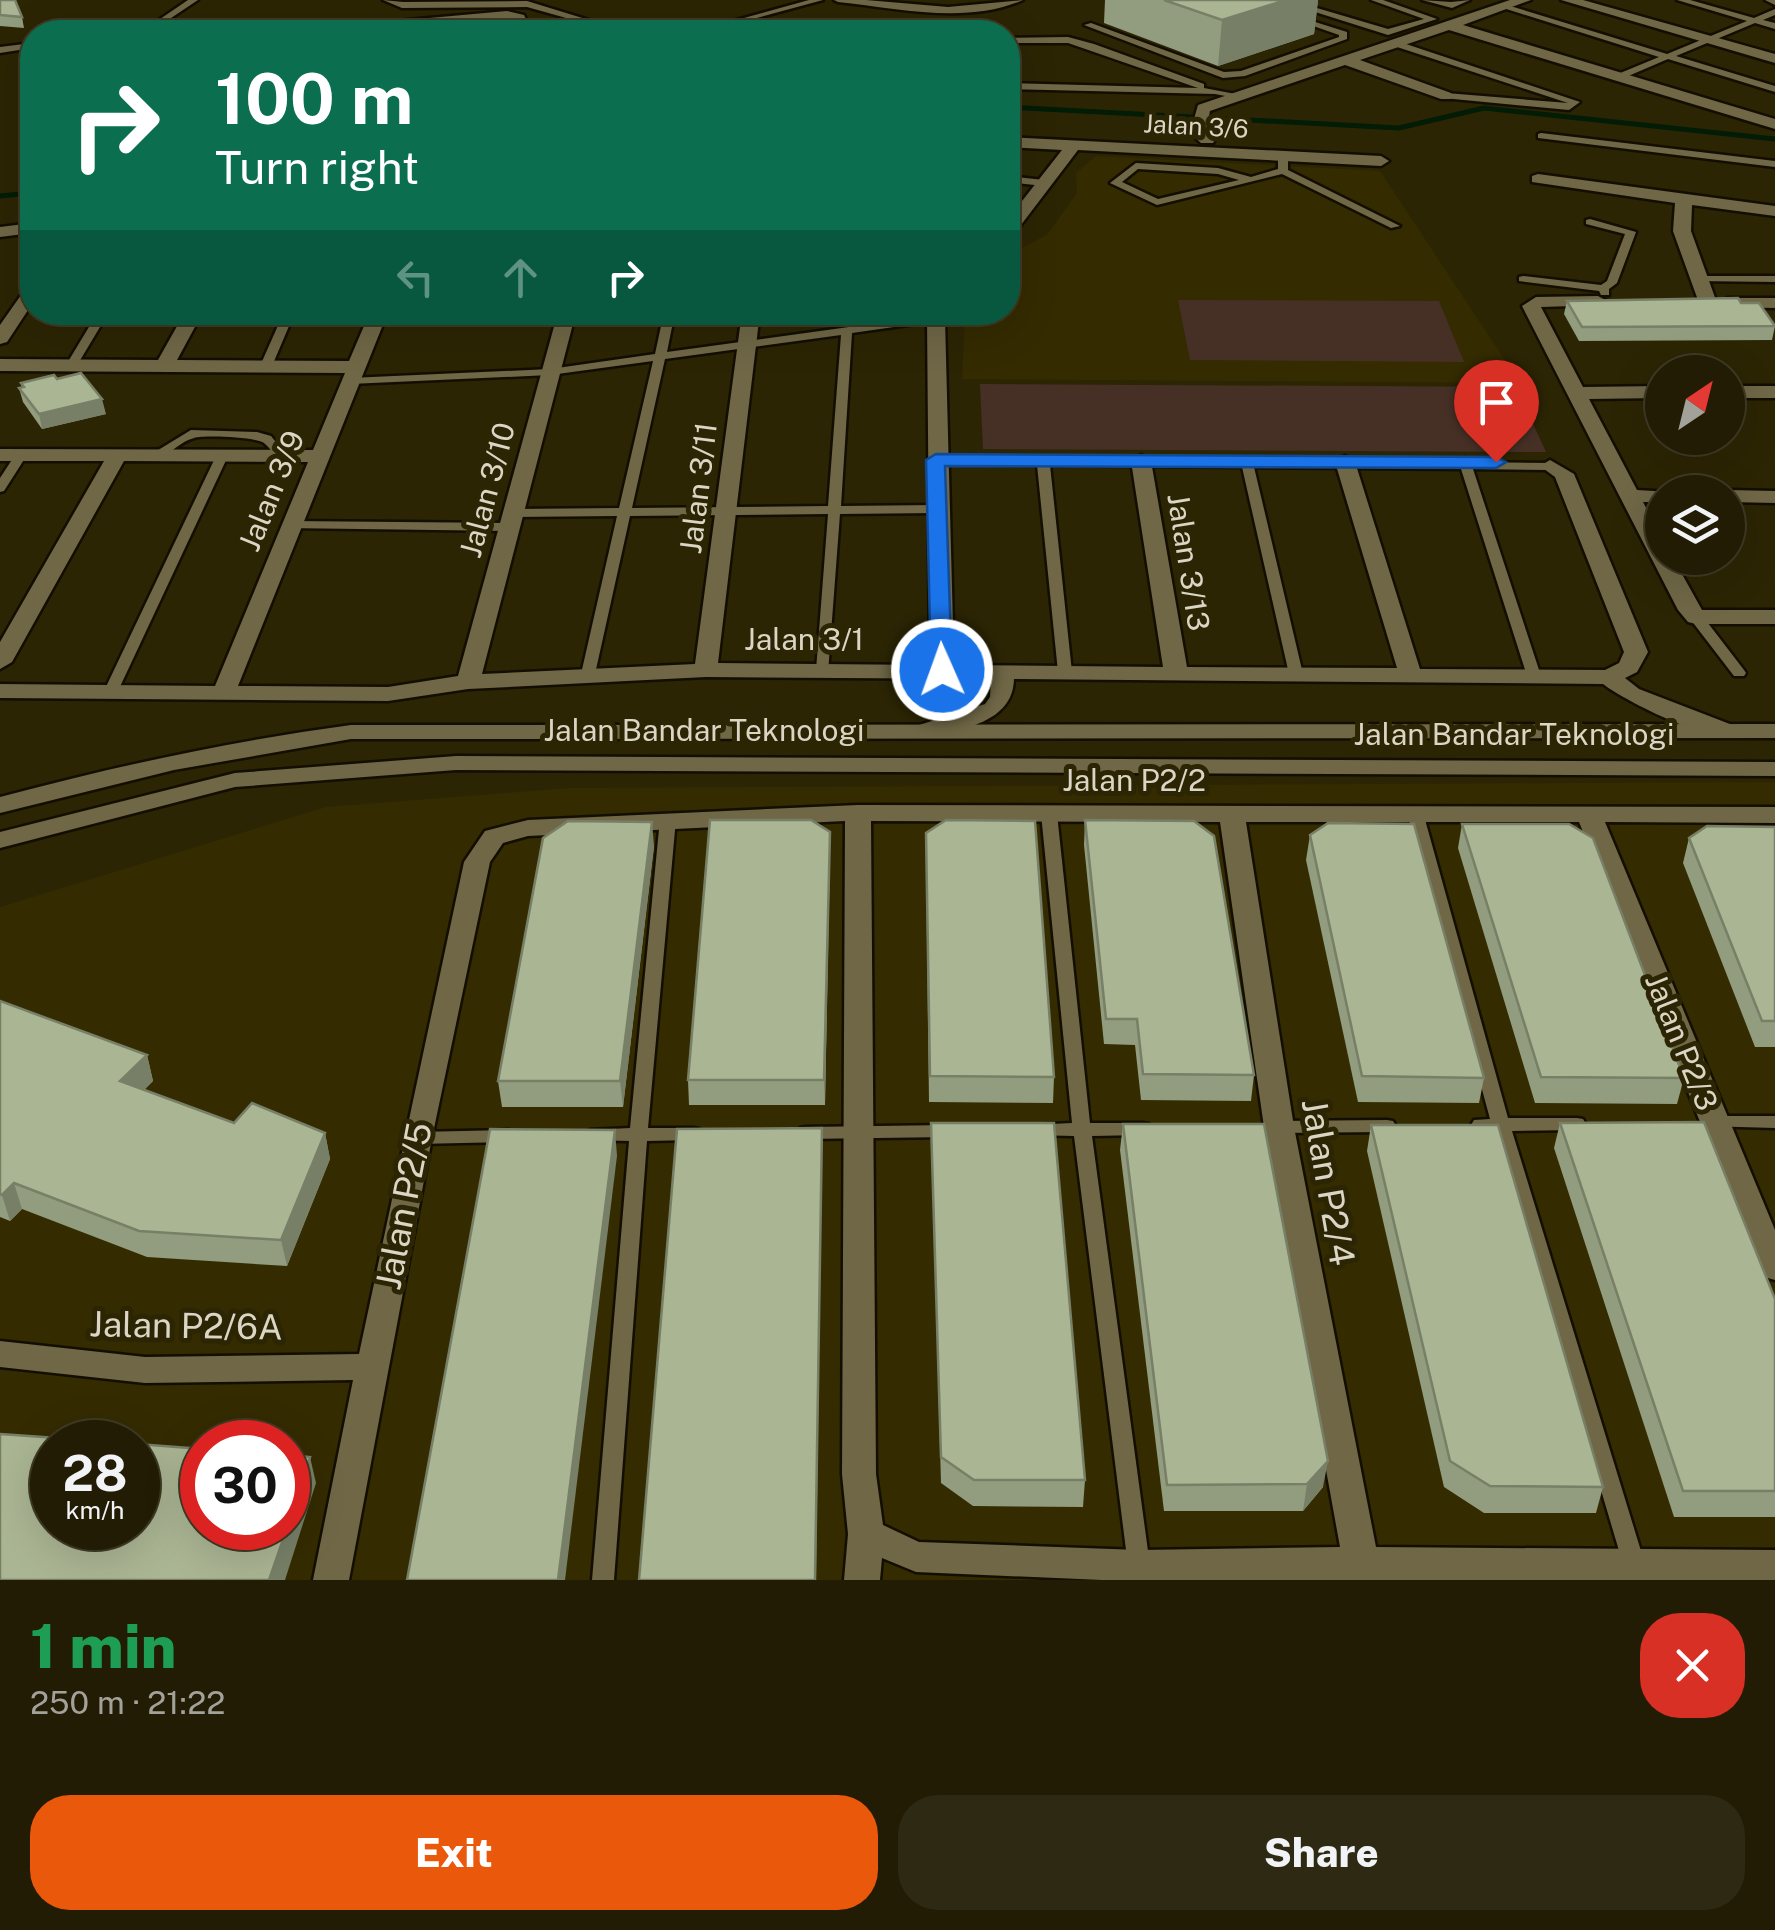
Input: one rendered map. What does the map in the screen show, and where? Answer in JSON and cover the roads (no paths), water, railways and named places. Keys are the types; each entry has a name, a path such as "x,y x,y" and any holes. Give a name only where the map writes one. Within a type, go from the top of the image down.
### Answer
{"street":[{"path":"1218,120 1336,66 1524,0"},
{"path":"1568,0 1775,59"},
{"path":"452,20 507,15 520,20"},
{"path":"1450,26 1775,124"},
{"path":"1336,66 1446,96"},
{"path":"1218,120 1204,108 1218,120"},
{"name":"Jalan 3/6","path":"1020,143 1074,145 1218,120 1283,164 1381,161"},
{"path":"1020,210 1074,145"},
{"path":"1538,179 1775,210"},
{"path":"1684,199 1682,231 1697,279 1698,302 1775,303"},
{"path":"1613,297 1532,306 1688,610 1696,617 1775,617"},
{"path":"0,338 20,309"},
{"path":"165,366 187,325"},
{"name":"Jalan 3/9","path":"224,692 373,325"},
{"name":"Jalan 3/10","path":"468,682 563,325"},
{"name":"Jalan 3/11","path":"706,670 748,325"},
{"path":"939,325 936,460 942,670"},
{"path":"0,365 266,366 353,374"},
{"path":"1577,392 1645,392"},
{"path":"1745,392 1775,392"},
{"path":"0,662 118,455"},
{"path":"10,456 318,456"},
{"name":"Jalan 3/13","path":"1141,461 1176,672"},
{"path":"1345,462 1410,674"},
{"path":"1550,466 1564,474 1636,652 1629,667 1609,676 1631,694 1726,731"},
{"path":"1630,496 1645,496"},
{"path":"1745,496 1775,497"},
{"name":"Jalan 3/1","path":"0,691 388,694 468,682 706,670 1609,676"},
{"path":"925,731 994,709 1002,698 1003,671"},
{"path":"838,731 827,737 825,744 835,756 853,764"},
{"name":"Jalan Bandar Teknologi","path":"0,805 116,773 234,748 351,732 1775,731"},
{"name":"Jalan Bandar Teknologi","path":"0,840 234,780 456,762 1775,769"},
{"path":"858,813 859,1474 866,1534 862,1580"},
{"name":"Jalan P2/2","path":"494,837 528,828 858,813 1775,815"},
{"name":"Jalan P2/4","path":"1232,814 1270,1127 1360,1562"},
{"name":"Jalan P2/3","path":"1589,815 1704,1122 1775,1268"},
{"name":"Jalan P2/5","path":"332,1580 416,1138 477,862 494,837"},
{"name":"Jalan P2/6A","path":"0,1354 145,1370 372,1367"},
{"path":"866,1534 916,1558 1140,1573 1360,1562 1775,1566"}],"lane":[{"path":"163,20 194,0"},
{"path":"387,0 402,5 528,4 583,20"},
{"path":"743,20 819,0"},
{"path":"838,0 937,12 984,9 1018,0"},
{"path":"1300,0 1293,2 1388,32 1432,18"},
{"path":"1374,0 1450,26"},
{"path":"1426,0 1452,4 1466,0"},
{"path":"1681,0 1775,26"},
{"path":"1504,7 1775,89"},
{"path":"1616,78 1775,12"},
{"path":"1095,18 1088,25 1223,75 1242,74 1301,58 1343,39 1344,34 1282,13"},
{"path":"1020,40 1068,40 1091,46 1218,120"},
{"path":"1397,44 1575,102 1569,106 1446,96"},
{"path":"1301,58 1336,66"},
{"path":"1020,88 1218,120"},
{"path":"1540,136 1775,164"},
{"path":"1251,180 1218,172 1136,166 1115,184 1157,202 1251,180 1283,164 1396,226"},
{"path":"1020,180 1044,182"},
{"path":"1523,279 1613,297 1612,283 1631,232 1590,222"},
{"path":"1697,279 1775,279"},
{"path":"72,364 96,325"},
{"path":"266,366 284,325"},
{"path":"588,674 668,325"},
{"path":"353,374 550,372 884,325"},
{"path":"823,670 847,331"},
{"path":"156,456 191,434 253,435 267,439 280,456"},
{"path":"0,488 10,456"},
{"path":"111,691 222,456"},
{"path":"936,460 1464,462 1550,466"},
{"path":"1043,460 1065,672"},
{"path":"1247,461 1296,674"},
{"path":"1464,462 1534,676"},
{"path":"290,524 510,520 628,512 937,510"},
{"path":"1696,617 1739,672"},
{"path":"1049,814 1082,1130 1140,1573"},
{"path":"1416,816 1501,1125 1634,1564"},
{"path":"603,1580 638,1135 668,820"},
{"path":"1704,1122 1775,1122"},
{"path":"1464,1126 1598,1124"},
{"path":"1270,1127 1408,1126"},
{"path":"1008,1130 1161,1129"},
{"path":"786,1133 972,1131"},
{"path":"582,1136 712,1134"},
{"path":"416,1138 527,1136"}],"waterway":[{"path":"1020,108 1399,128 1484,108 1775,139"},
{"path":"0,196 20,194"}]}
